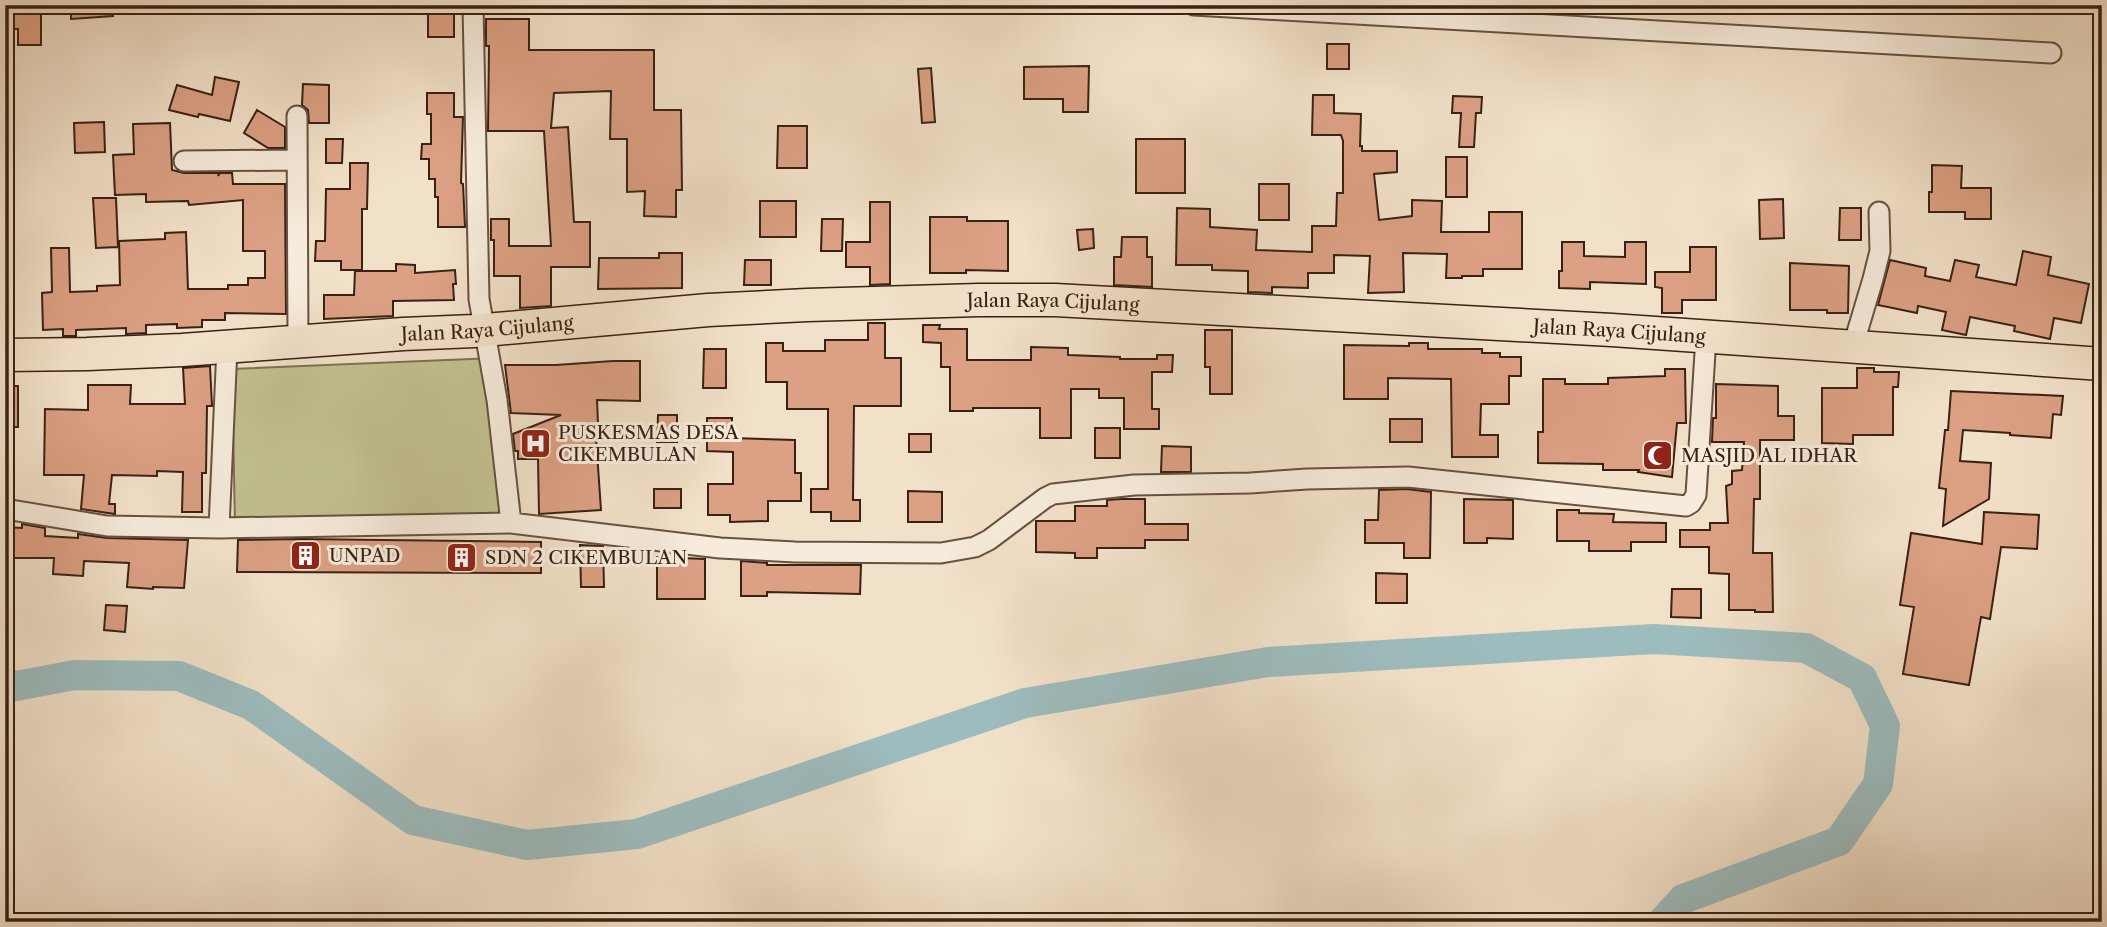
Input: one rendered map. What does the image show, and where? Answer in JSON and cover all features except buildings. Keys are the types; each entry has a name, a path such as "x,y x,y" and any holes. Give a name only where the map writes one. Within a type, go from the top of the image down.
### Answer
{"highway":[{"name":"Jalan Raya Cijulang","path":"5,355 88,354 298,342 484,330 708,310 807,305 1055,300 1598,329 2102,364"}],"street":[{"path":"473,5 480,299 497,400 511,523"},
{"path":"1194,5 2051,53"},
{"path":"297,116 298,342"},
{"path":"184,161 297,160"},
{"path":"1853,346 1880,251 1879,212"},
{"path":"5,509 107,526 219,528 511,523 720,548 795,552 942,553 975,547 989,540 1053,494 1133,485 1408,477 1686,506 1696,495 1706,337"},
{"path":"219,528 226,346"}],"shaded area":[{"path":"495,358 502,521 235,527 232,369"}],"waterway":[{"path":"5,688 75,675 179,676 251,705 413,820 527,845 637,834 1025,703 1268,662 1654,639 1806,648 1862,678 1885,726 1878,784 1839,841 1683,899 1662,922"}],"place":[{"name":"PUSKESMAS DESA CIKEMBULAN","path":"535,443"},
{"name":"MASJID AL IDHAR","path":"1658,455"},
{"name":"UNPAD","path":"306,555"},
{"name":"SDN 2 CIKEMBULAN","path":"462,557"}]}
